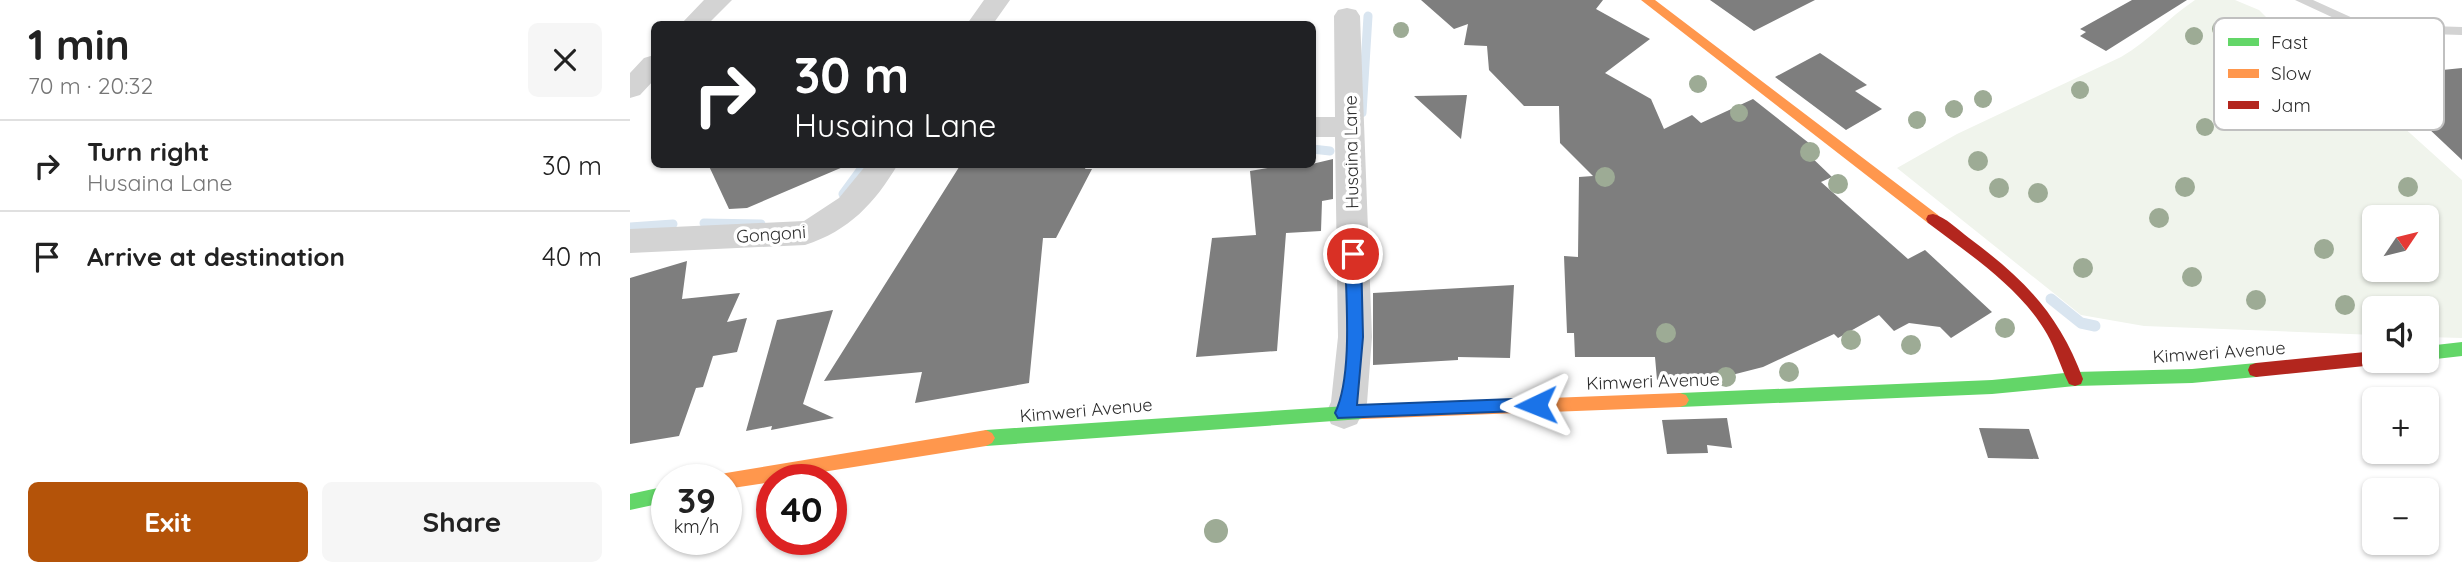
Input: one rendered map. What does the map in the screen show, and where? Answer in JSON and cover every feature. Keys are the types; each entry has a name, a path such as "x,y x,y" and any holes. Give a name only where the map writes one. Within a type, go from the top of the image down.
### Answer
{"street":[{"path":"697,21 719,0"},
{"path":"982,21 997,0"},
{"path":"1658,2 2023,287 2048,316 2066,344 2075,379"},
{"name":"Husaina Lane","path":"1344,413 1349,403 1355,337 1347,16"},
{"path":"1316,128 1348,127"},
{"name":"Gongoni","path":"630,241 805,233 820,230 846,212 880,168"},
{"path":"2439,352 2462,349"},
{"name":"Kimweri Avenue","path":"742,478 972,439 1110,427 1344,413 1992,387 2075,379 2192,376 2362,359"},
{"path":"630,502 651,497"}],"lane":[{"path":"2302,0 2342,18"},
{"path":"2444,30 2462,31"}],"shaded area":[{"path":"2195,0 2235,0 2259,10 2267,18 2214,18 2214,130 2407,130 2462,180 2462,338 2439,337 2439,296 2362,296 2362,334 2144,326 2081,315 1897,168 1957,134 2121,57"}],"building":[{"path":"1421,0 1603,0 1596,9 1650,39 1605,73 1651,99 1664,129 1692,115 1701,123 1753,99 1814,147 1806,152 1832,177 1821,182 1908,259 1925,250 1992,312 1951,338 1940,327 1909,323 1894,331 1879,315 1838,338 1834,334 1763,367 1720,378 1657,380 1655,357 1575,357 1574,333 1567,333 1564,256 1578,257 1579,177 1593,176 1560,143 1559,106 1524,106 1489,70 1487,46 1464,45 1468,24 1454,29"},
{"path":"1710,0 1815,0 1754,31"},
{"path":"2132,0 2187,0 2106,51 2080,36 2086,32 2080,29"},
{"path":"1820,53 1867,85 1855,91 1882,109 1846,130 1775,77"},
{"path":"2462,68 2462,160 2430,130 2444,130 2444,70"},
{"path":"1467,95 1461,139 1414,96"},
{"path":"1333,159 1333,199 1322,201 1321,231 1286,233 1277,351 1196,357 1212,238 1256,235 1250,171 1267,168 1316,168 1316,163"},
{"path":"710,168 841,168 747,208 729,209"},
{"path":"958,168 1092,169 1056,238 1043,238 1029,383 915,403 922,372 824,381"},
{"path":"687,261 682,299 740,293 727,322 747,318 737,352 713,356 703,387 696,388 679,436 630,444 630,278"},
{"path":"1514,285 1510,358 1458,357 1458,360 1373,365 1373,293"},
{"path":"833,310 803,404 834,418 771,430 772,426 746,431 777,320"},
{"path":"1727,418 1732,448 1707,445 1708,453 1667,454 1662,420"},
{"path":"1979,428 2029,429 2039,459 1988,458"}],"waterway":[{"path":"1362,113 1368,16"},
{"path":"1316,149 1330,151"},
{"path":"843,194 862,168"},
{"path":"704,223 761,224"},
{"path":"630,227 673,224"},
{"path":"2051,299 2081,323 2095,326"}],"traffic: fast":[{"path":"2439,352 2462,349"},
{"path":"1680,400 1992,387 2075,379 2192,376 2256,370"},
{"path":"986,438 1362,412"},
{"path":"630,502 651,497"}],"traffic: slow":[{"path":"1647,0 1933,219"},
{"path":"1362,412 1680,400"},
{"path":"742,478 986,438"}],"traffic: jam":[{"path":"1933,219 1999,270 2036,306 2065,351 2075,379"},
{"path":"2256,370 2362,359"}],"route":[{"path":"1353,254 1355,337 1349,403 1344,413 1536,405"}]}
